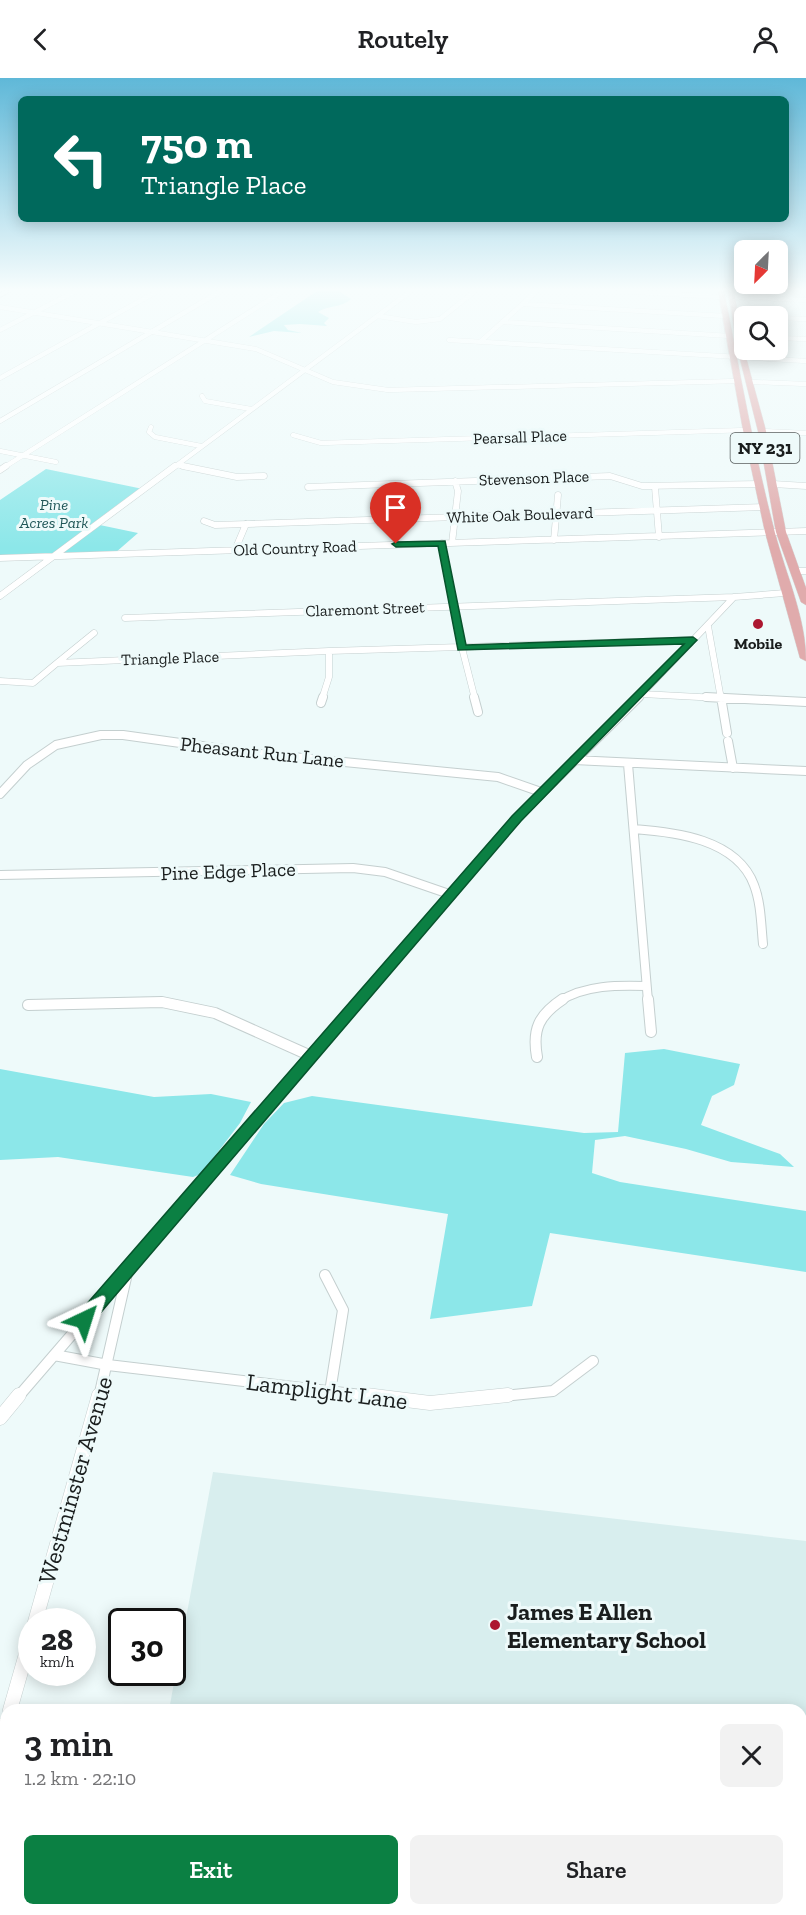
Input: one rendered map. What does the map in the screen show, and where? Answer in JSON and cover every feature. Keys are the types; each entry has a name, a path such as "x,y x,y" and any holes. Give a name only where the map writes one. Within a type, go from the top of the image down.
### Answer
{"main road":[{"name":"NY 231","path":"737,377 770,532 785,593 806,658"},
{"name":"NY 231","path":"750,377 781,532 801,571 806,602"}],"street":[{"path":"0,421 76,377"},
{"path":"0,470 149,377"},
{"path":"0,596 296,377"},
{"path":"321,377 333,382 388,390 738,381"},
{"path":"752,382 806,384"},
{"path":"202,396 205,401 251,410"},
{"path":"151,427 149,432 155,437 201,446"},
{"name":"Pearsall Place","path":"293,435 321,443 747,430"},
{"path":"762,431 806,433"},
{"path":"0,451 56,462"},
{"path":"176,465 237,477 264,476"},
{"name":"Stevenson Place","path":"308,487 610,476 642,486 655,487 759,484"},
{"path":"452,543 458,491 455,481"},
{"path":"772,484 806,486"},
{"path":"655,487 658,537"},
{"path":"554,540 558,495"},
{"name":"White Oak Boulevard","path":"204,521 215,525 764,507"},
{"path":"235,550 246,524"},
{"name":"Old Country Road","path":"0,558 806,531"},
{"path":"442,543 453,606 478,712"},
{"name":"Claremont Street","path":"125,618 734,597 785,593"},
{"path":"0,1418 541,792 642,694 734,597"},
{"path":"708,626 733,768"},
{"path":"0,681 33,683 94,633"},
{"name":"Triangle Place","path":"57,663 329,651 693,640"},
{"path":"321,704 328,677 329,651"},
{"path":"642,694 806,702"},
{"name":"Pheasant Run Lane","path":"0,794 27,765 56,745 101,735 123,735 252,753 498,777 541,792"},
{"path":"574,760 806,771"},
{"path":"628,764 651,1032"},
{"path":"634,829 694,837 714,845 738,863 753,882 763,944"},
{"name":"Pine Edge Place","path":"0,875 353,868 385,872 452,895"},
{"path":"537,1057 534,1035 554,1005 573,995 596,988 620,985 646,986"},
{"path":"28,1005 162,1002 215,1013 311,1056"},
{"name":"Westminster Avenue","path":"39,1608 108,1365 129,1267"},
{"path":"325,1275 343,1310 330,1392"},
{"name":"Lamplight Lane","path":"54,1355 108,1365 430,1403 553,1391 593,1362"},
{"path":"12,1704 18,1682"}],"shaded area":[{"name":"James E Allen Elementary School","path":"213,1472 806,1541 806,1704 170,1704 173,1686 186,1686 186,1618"}],"green space":[{"name":"Pine Acres Park","path":"46,469 143,489 95,524 138,533 115,553 0,556 0,500"},
{"path":"664,1049 740,1064 734,1085 712,1096 701,1125 780,1154 794,1167 731,1162 686,1149 625,1136 595,1140 592,1173 620,1182 806,1211 806,1272 550,1233 532,1306 430,1319 448,1214 261,1184 230,1175 264,1124 284,1103 312,1096 584,1133 618,1132 625,1053"},
{"path":"0,1069 154,1097 211,1094 251,1102 240,1123 201,1174 193,1177 58,1157 0,1160"}],"place":[{"name":"Mobile","path":"758,624"},
{"name":"James E Allen Elementary School","path":"495,1625"}],"route":[{"path":"84,1320 517,818 693,640 462,648 442,543 396,544"}]}
